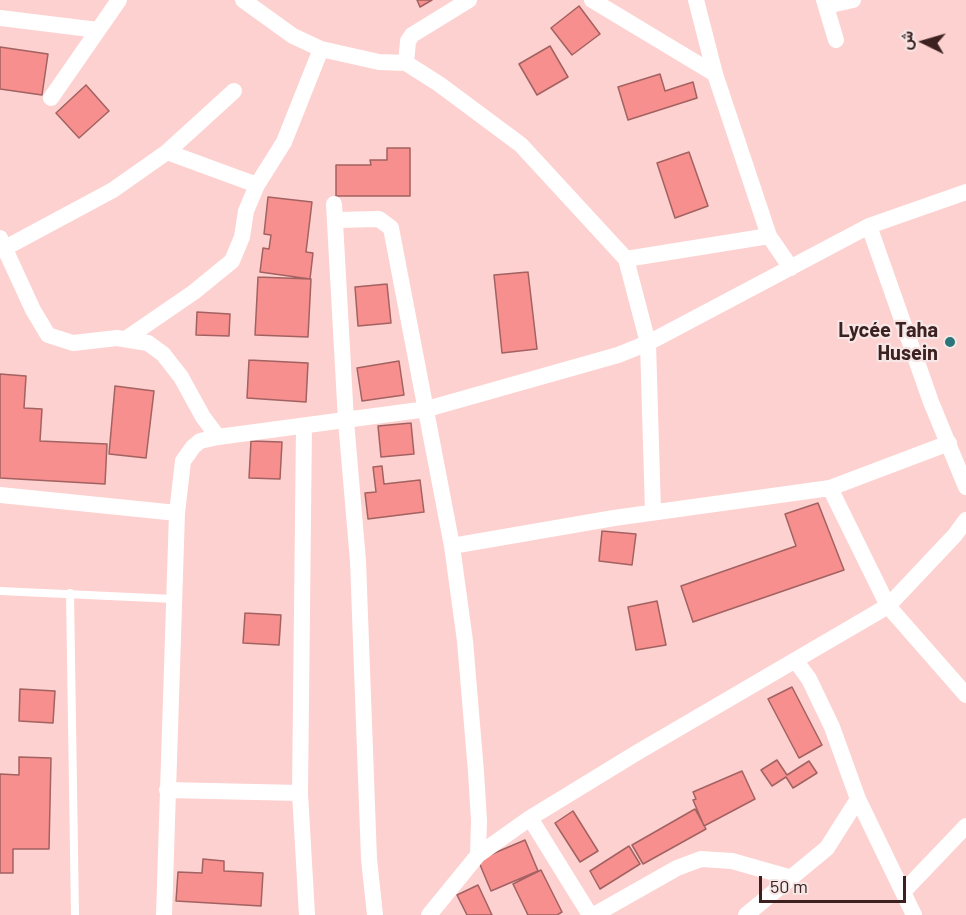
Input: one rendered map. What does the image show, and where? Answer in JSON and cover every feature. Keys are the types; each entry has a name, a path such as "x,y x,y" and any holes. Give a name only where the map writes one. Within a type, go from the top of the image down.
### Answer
{"street":[{"path":"51,98 119,0"},
{"path":"243,0 293,36 321,49 379,62 406,63 440,84 521,145 626,259 648,343 653,512"},
{"path":"406,63 408,41 412,35 469,0"},
{"path":"592,0 715,74"},
{"path":"696,0 715,74 769,237 791,267"},
{"path":"836,40 825,3 854,0"},
{"path":"0,18 98,30"},
{"path":"127,338 194,292 232,261 242,237 246,211 257,186 284,142 321,49"},
{"path":"218,437 203,417 181,377 163,354 148,343 127,338 73,343 48,335 33,310 2,243 114,190 167,152 234,91"},
{"path":"167,152 257,186"},
{"path":"164,915 177,513 183,461 193,447 200,441 218,437 428,409 618,355 648,343 869,226 966,192"},
{"path":"375,915 369,859 358,561 346,421 335,212 379,219 391,228 453,546 466,652 479,820 478,855"},
{"path":"869,226 931,402 966,487"},
{"path":"626,259 769,237"},
{"path":"304,426 300,793 307,915"},
{"path":"453,546 653,512 830,488 949,443"},
{"path":"830,488 888,606 966,695"},
{"path":"0,495 177,513"},
{"path":"429,915 478,855 530,818 888,606 955,535 966,520"},
{"path":"796,661 809,679 832,727 858,799 914,915"},
{"path":"167,790 300,793"},
{"path":"753,913 827,848 858,799"},
{"path":"530,818 592,915 676,868 701,859 732,861 792,878"},
{"path":"904,891 966,826"}],"lane":[{"path":"0,591 174,599"},
{"path":"70,593 75,915"}],"building":[{"path":"417,0 432,0 420,7"},
{"path":"579,6 600,34 572,55 551,28"},
{"path":"550,46 568,77 537,95 519,64"},
{"path":"0,47 48,54 42,95 0,89"},
{"path":"660,74 665,91 693,82 697,98 628,120 618,87"},
{"path":"86,85 109,111 79,138 56,113"},
{"path":"387,148 410,148 410,196 336,196 336,165 371,165 370,160 387,160"},
{"path":"689,152 708,206 675,218 657,163"},
{"path":"268,197 312,202 306,252 313,253 310,279 260,272 263,248 269,249 271,235 264,234"},
{"path":"528,272 537,349 502,353 494,275"},
{"path":"258,277 311,279 308,337 255,335"},
{"path":"387,284 391,323 358,326 355,287"},
{"path":"197,312 230,314 229,336 196,335"},
{"path":"249,360 308,363 306,402 247,398"},
{"path":"399,361 404,395 362,401 357,368"},
{"path":"0,374 26,376 24,408 42,409 40,441 107,444 105,484 0,478"},
{"path":"115,386 154,391 146,458 109,454"},
{"path":"411,423 414,454 381,457 378,426"},
{"path":"251,441 282,442 280,479 249,478"},
{"path":"382,466 384,484 420,480 424,512 368,519 365,493 376,492 373,467"},
{"path":"818,503 844,570 693,622 681,586 796,546 785,514"},
{"path":"602,531 636,534 632,565 599,561"},
{"path":"657,601 666,645 636,650 628,607"},
{"path":"245,613 281,615 279,645 243,643"},
{"path":"792,687 822,745 799,758 768,699"},
{"path":"20,689 55,691 53,723 19,721"},
{"path":"19,757 51,758 49,849 13,849 13,873 0,873 0,774 19,775"},
{"path":"777,760 787,775 809,761 817,773 793,788 786,777 772,786 761,770"},
{"path":"742,771 755,799 704,826 693,800 696,799 693,792"},
{"path":"695,809 706,829 643,864 632,845"},
{"path":"573,811 598,851 580,862 555,823"},
{"path":"525,840 538,871 491,891 478,860"},
{"path":"629,846 640,864 600,889 590,871"},
{"path":"203,859 224,861 224,871 263,873 261,906 176,901 178,872 202,873"},
{"path":"541,870 562,912 557,915 528,915 513,884"},
{"path":"478,885 492,915 467,915 457,895"}],"place":[{"name":"Lycée Taha Husein","path":"950,342"}]}
